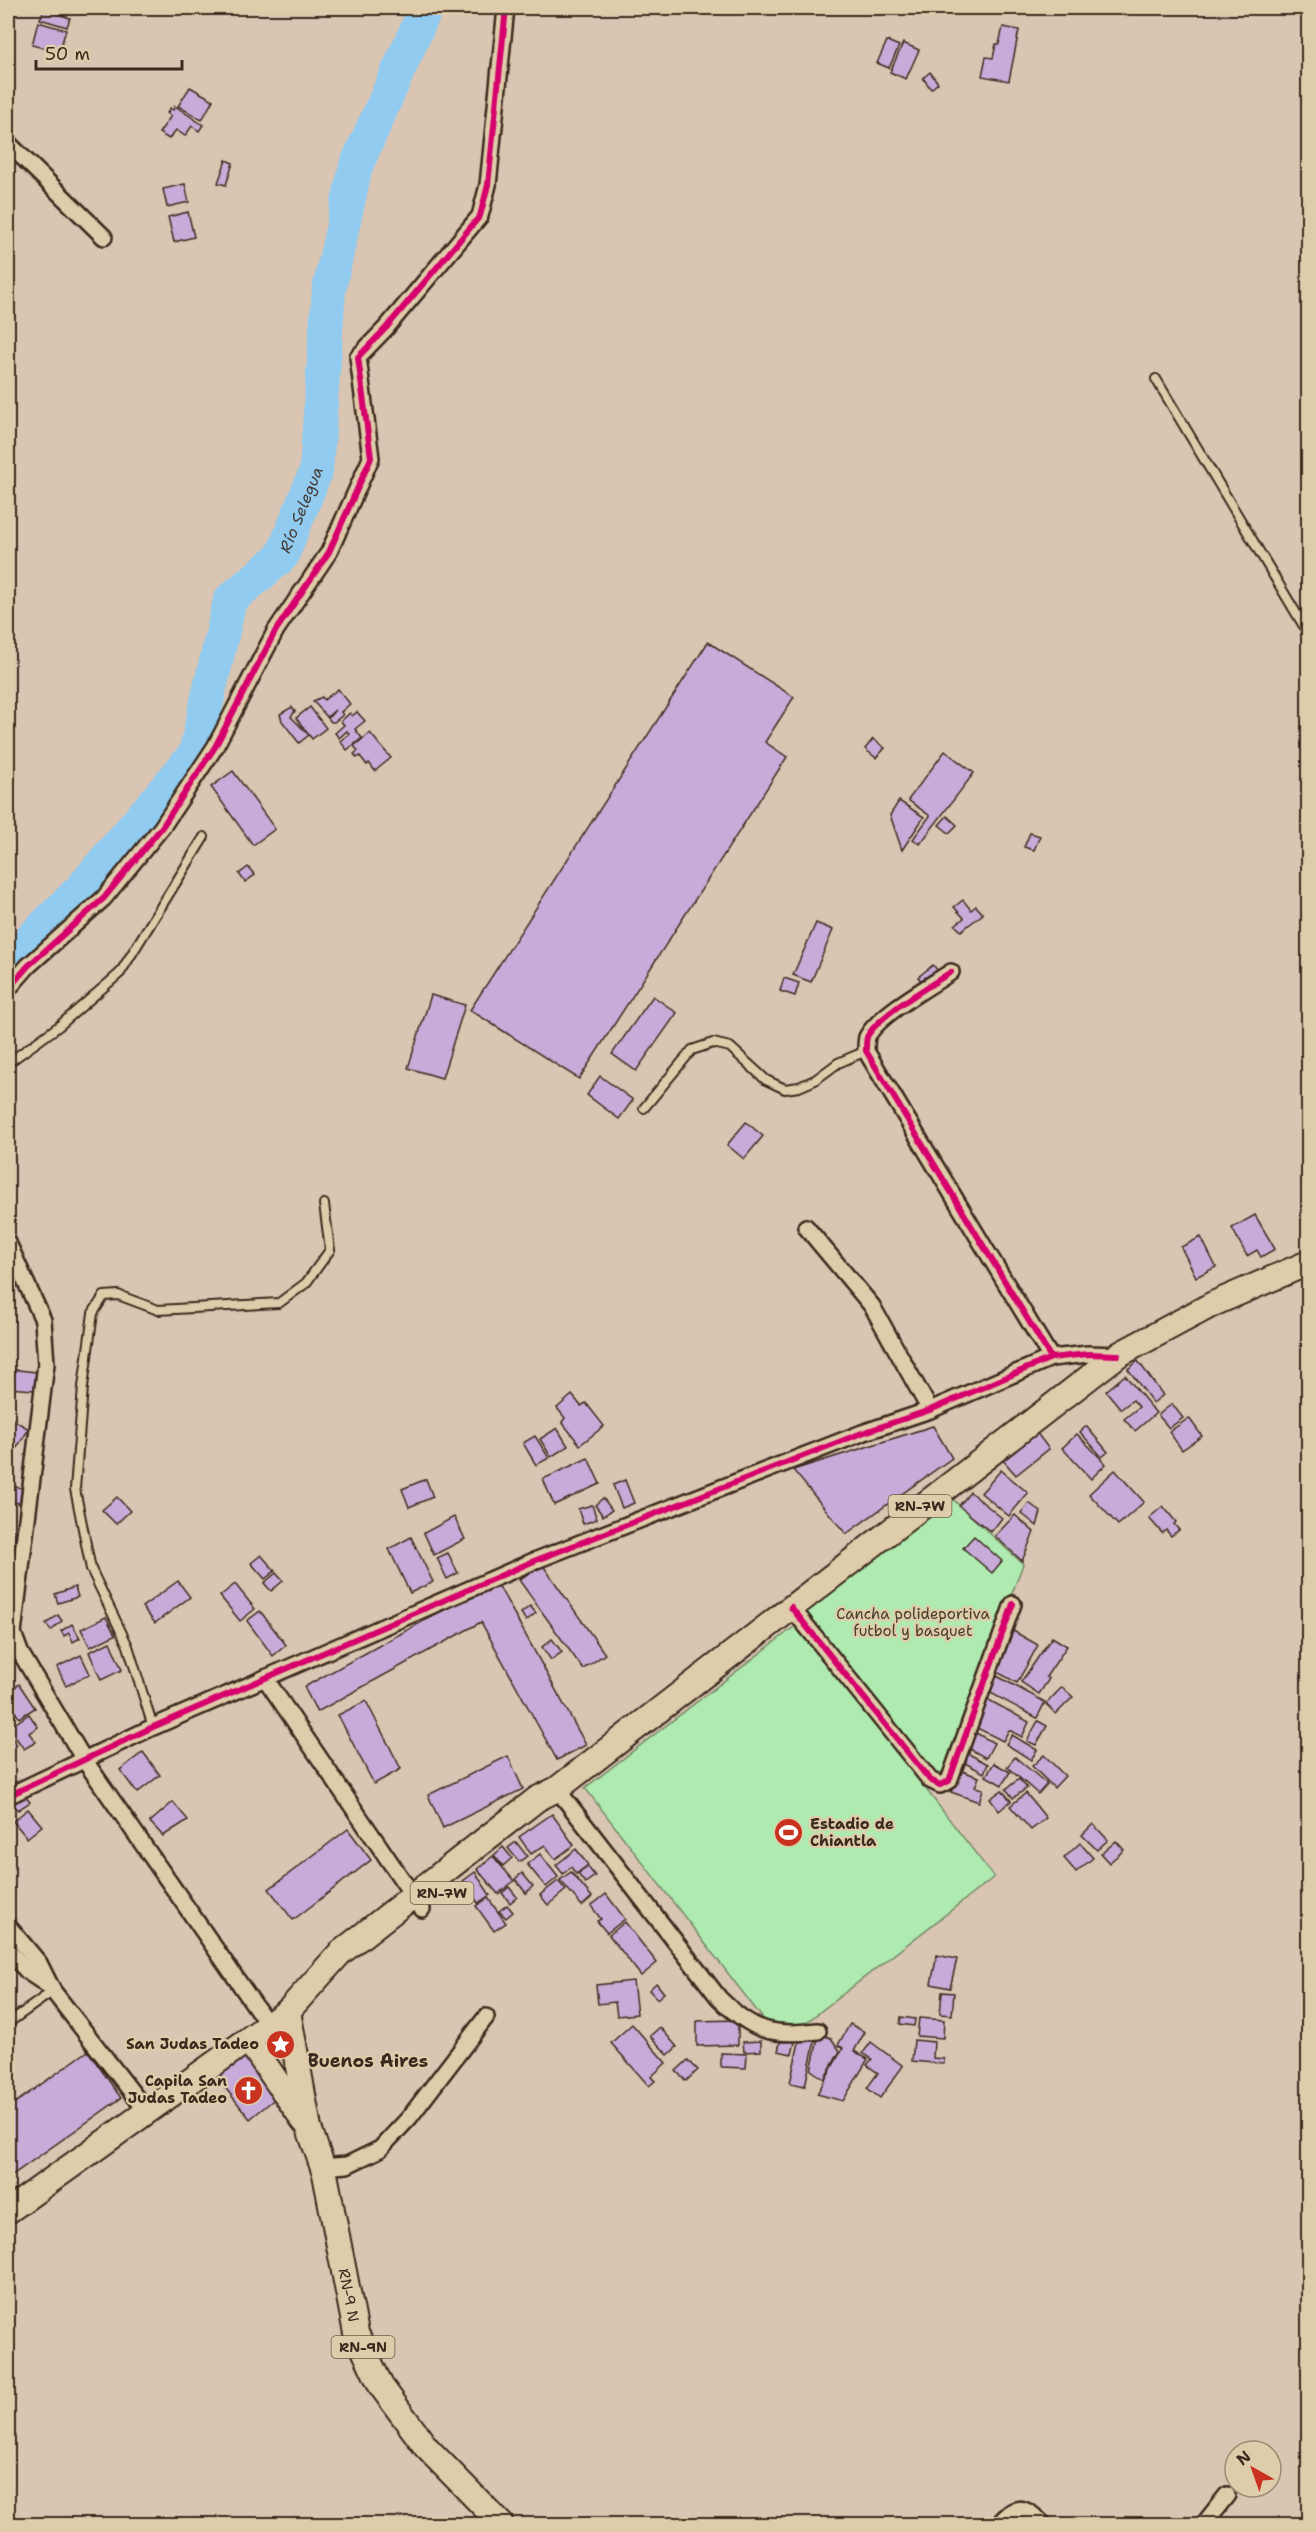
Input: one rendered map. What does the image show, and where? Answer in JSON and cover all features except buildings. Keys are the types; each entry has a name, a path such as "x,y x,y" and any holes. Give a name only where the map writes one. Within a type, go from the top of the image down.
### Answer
{"main road":[{"name":"RN-7W","path":"279,2018 316,1982 348,1966 417,1902 546,1808 557,1789 1118,1355 1213,1304 1308,1263"},
{"path":"8,2211 279,2018"},
{"name":"RN-9 N","path":"279,2018 322,2167 356,2333 381,2386 426,2446 501,2524"},
{"name":"RN-9 N","path":"249,2041 309,2128"}],"street":[{"path":"8,989 28,966 104,898 162,827 215,747 276,630 329,552 371,458 358,357 386,328 480,216 488,184 506,8"},
{"path":"8,143 104,237"},
{"path":"951,972 913,996 875,1027 866,1038 866,1051 1051,1358"},
{"path":"806,1227 872,1306 930,1410"},
{"path":"8,1243 43,1320 46,1364 13,1633 20,1652 83,1758 279,2018"},
{"path":"8,1796 83,1758 534,1561 862,1433 930,1410 1051,1358 1088,1354 1118,1355"},
{"path":"791,1607 930,1780 940,1785 949,1781 1013,1604"},
{"path":"265,1678 417,1902"},
{"path":"557,1789 733,2013 769,2032 788,2035 818,2031"},
{"path":"8,1926 39,1963 51,1989 147,2113"},
{"path":"8,1950 28,1972 51,1989"},
{"path":"322,2167 347,2165 380,2149 409,2118 486,2017"},
{"path":"1204,2524 1224,2499"},
{"path":"999,2524 1009,2513 1019,2508 1029,2510 1043,2524"}],"lane":[{"path":"1156,379 1308,633"},
{"path":"8,1063 58,1026 120,973 204,837"},
{"path":"644,1108 692,1050 713,1043 730,1047 766,1080 785,1089 799,1087 815,1080 838,1063 866,1051"},
{"path":"153,1727 128,1646 92,1569 75,1489 83,1387 93,1313 104,1296 118,1295 158,1310 279,1303 306,1283 330,1250 324,1204"},
{"path":"8,2023 51,1989"}],"green space":[{"name":"Cancha polideportiva futbol y basquet","path":"946,1493 1023,1564 946,1771 933,1778 798,1610"},
{"name":"Estadio de Chiantla","path":"798,1624 994,1877 781,2042 585,1788"}],"waterway":[{"name":"Río Selegua","path":"8,962 81,889 195,754 230,600 282,556 316,471 329,289 356,166 426,8"}],"cycle path":[{"path":"8,989 28,966 104,898 162,827 215,747 276,630 329,552 371,458 358,357 386,328 480,216 488,185 506,8"},
{"path":"951,972 905,1002 873,1028 867,1037 866,1051 1051,1358"},
{"path":"8,1796 153,1727 534,1561 862,1433 930,1410 1051,1358 1088,1354 1118,1355"},
{"path":"791,1607 930,1780 940,1785 949,1781 1013,1604"}],"place":[{"name":"Estadio de Chiantla","path":"789,1833"},
{"name":"San Judas Tadeo","path":"280,2044"},
{"name":"Capila San Judas Tadeo","path":"248,2090"}],"district":[{"name":"Buenos Aires","path":"368,2061"}]}
